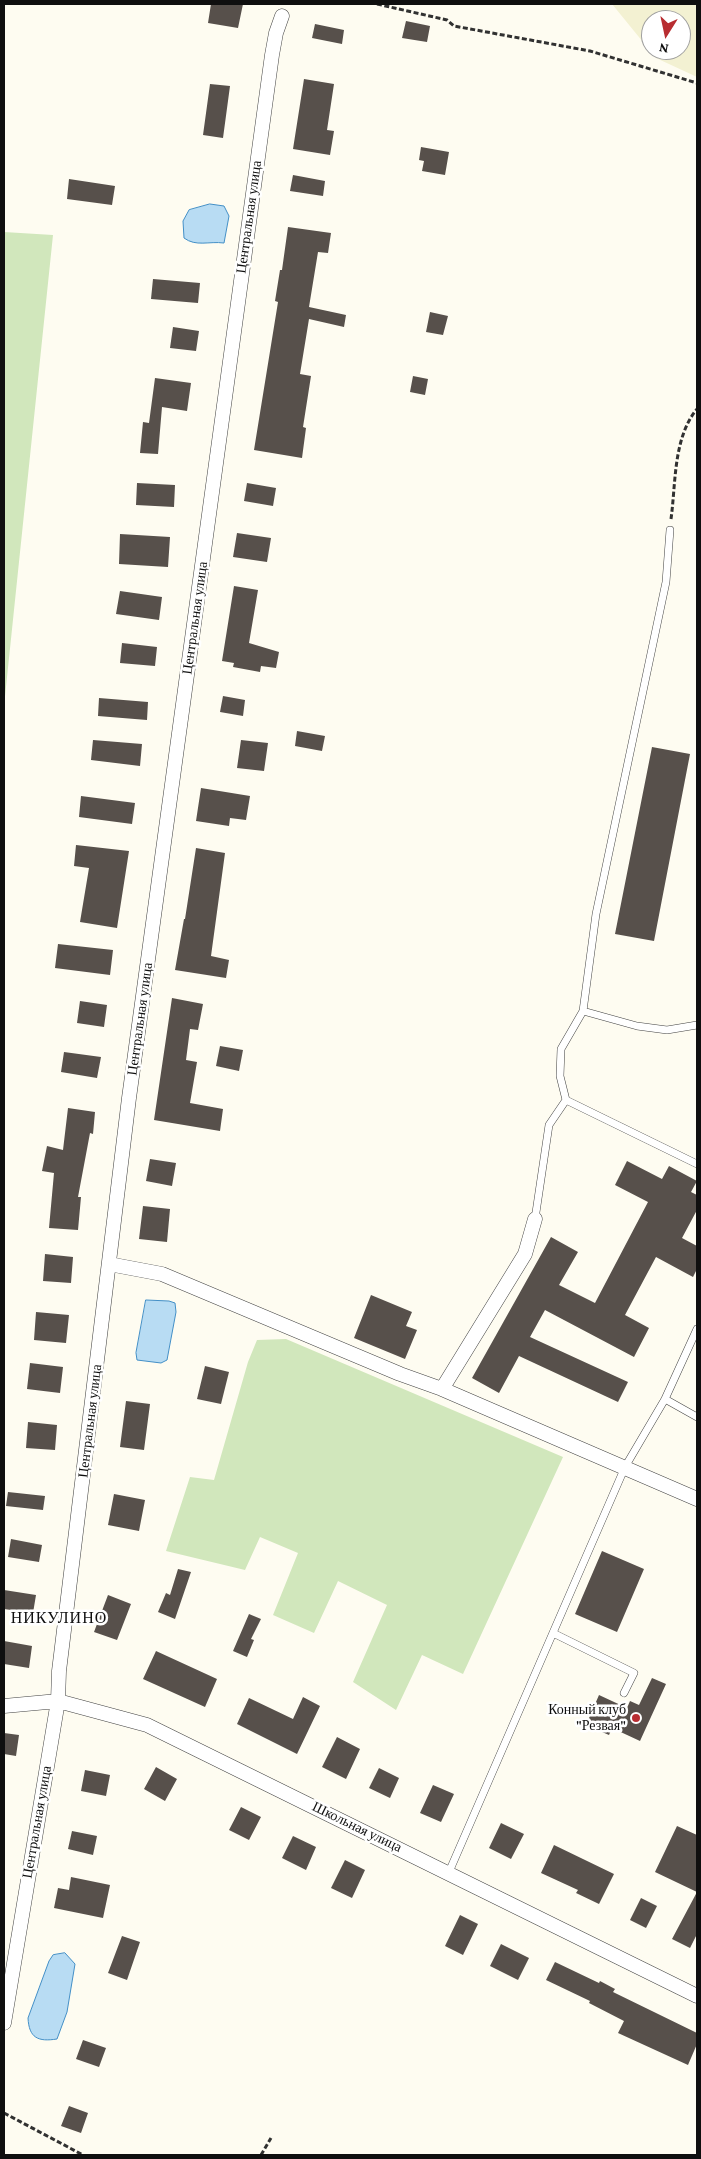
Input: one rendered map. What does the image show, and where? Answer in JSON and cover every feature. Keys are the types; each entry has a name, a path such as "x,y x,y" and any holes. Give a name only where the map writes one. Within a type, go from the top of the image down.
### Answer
{"street":[{"name":"Центральная улица","path":"4,2023 58,1701 59,1670 129,1098 270,65 276,34 282,16"},
{"path":"442,1389 526,1254 535,1219"},
{"path":"109,1264 162,1274 400,1374 442,1389 697,1499"},
{"name":"Школьная улица","path":"4,1706 58,1701 148,1725 697,1996"}],"lane":[{"path":"535,1219 549,1126 566,1100 560,1076 561,1050 583,1011 596,914 666,582 670,530"},
{"path":"583,1011 637,1026 667,1030 697,1025"},
{"path":"566,1100 697,1164"},
{"path":"449,1872 625,1467 665,1399 697,1329"},
{"path":"665,1399 697,1417"},
{"path":"553,1633 634,1673 624,1693"}],"path":[{"path":"377,4 447,20 454,26 590,51 697,83"},
{"path":"670,530 681,440 689,419 697,409"},
{"path":"4,2113 83,2155"},
{"path":"261,2155 271,2138"}],"shaded area":[{"path":"612,4 697,4 697,77 660,60 691,60 691,10 641,10 641,40"}],"green space":[{"path":"4,232 53,235 4,706"},
{"path":"286,1339 563,1457 463,1674 422,1655 396,1710 353,1682 387,1605 338,1581 314,1633 273,1615 298,1553 260,1537 245,1570 166,1551 190,1477 214,1480 248,1362 257,1340"}],"water":[{"path":"210,204 224,206 229,216 224,243 198,243 184,238 183,221 189,210"},
{"path":"146,1300 175,1303 176,1312 167,1360 161,1363 137,1360 136,1353"},
{"path":"65,1953 75,1964 67,2012 57,2039 40,2039 30,2030 28,2018 49,1961 53,1955"}],"building":[{"path":"211,4 243,4 238,28 208,23"},
{"path":"406,21 430,26 427,42 402,38"},
{"path":"315,24 344,30 342,44 312,38"},
{"path":"304,79 334,84 327,130 334,131 330,155 293,149"},
{"path":"210,84 230,86 223,138 203,135"},
{"path":"421,147 449,152 445,175 422,171 424,161 419,160"},
{"path":"293,175 325,181 323,196 290,191"},
{"path":"69,179 115,186 112,205 67,199"},
{"path":"288,227 331,233 328,253 318,252 309,307 346,315 344,327 309,319 300,374 311,376 303,427 306,428 302,458 254,450 278,302 275,301 280,270 282,270"},
{"path":"153,279 200,283 198,303 151,299"},
{"path":"430,312 448,316 443,335 426,332"},
{"path":"173,327 199,331 196,351 170,348"},
{"path":"413,376 428,379 425,395 410,392"},
{"path":"155,378 191,383 187,411 162,407 158,454 140,453 143,422 149,423"},
{"path":"137,483 175,485 174,507 136,505"},
{"path":"247,483 276,488 273,506 244,501"},
{"path":"237,533 271,538 267,562 233,557"},
{"path":"120,534 170,537 168,567 119,564"},
{"path":"234,586 258,590 249,643 279,652 276,668 261,666 260,672 233,667 234,663 222,661"},
{"path":"120,591 162,597 159,620 116,614"},
{"path":"122,643 157,647 155,666 120,663"},
{"path":"223,696 245,700 243,716 220,712"},
{"path":"99,698 148,702 147,720 98,716"},
{"path":"297,731 325,736 322,751 295,746"},
{"path":"93,740 142,744 140,766 91,760"},
{"path":"241,740 268,743 264,771 237,768"},
{"path":"652,747 690,754 654,941 615,934"},
{"path":"201,788 250,796 246,820 230,818 229,826 196,821"},
{"path":"81,796 135,803 132,824 79,817"},
{"path":"76,845 129,851 117,928 80,922 89,868 74,866"},
{"path":"196,848 225,853 211,956 229,960 226,978 175,970"},
{"path":"58,944 113,950 110,975 55,968"},
{"path":"172,998 203,1004 198,1030 190,1029 186,1060 197,1062 190,1103 223,1109 220,1131 154,1120"},
{"path":"80,1001 107,1005 104,1027 77,1023"},
{"path":"220,1046 243,1050 239,1071 216,1066"},
{"path":"64,1052 101,1057 97,1078 61,1072"},
{"path":"68,1108 95,1112 93,1134 90,1133 78,1197 81,1197 78,1230 49,1228 54,1173 42,1171 47,1146 63,1150"},
{"path":"150,1159 176,1163 172,1186 146,1181"},
{"path":"627,1161 662,1179 669,1166 697,1181 691,1192 697,1195 697,1210 682,1238 697,1246 697,1269 693,1277 656,1257 625,1315 649,1328 634,1357 545,1310 530,1337 628,1382 618,1402 519,1356 499,1393 472,1378 551,1237 578,1252 559,1285 595,1303 648,1202 615,1185"},
{"path":"143,1206 170,1209 167,1242 139,1239"},
{"path":"45,1254 73,1257 71,1283 43,1281"},
{"path":"371,1295 412,1312 406,1326 417,1330 405,1359 354,1338"},
{"path":"36,1312 69,1315 66,1343 34,1340"},
{"path":"30,1363 63,1367 60,1393 27,1389"},
{"path":"205,1366 229,1372 221,1404 197,1399"},
{"path":"126,1401 150,1404 144,1450 120,1447"},
{"path":"28,1422 57,1425 55,1450 26,1448"},
{"path":"8,1492 45,1496 43,1510 6,1506"},
{"path":"114,1494 145,1500 139,1531 108,1525"},
{"path":"11,1539 42,1545 39,1562 8,1557"},
{"path":"602,1551 644,1569 617,1632 575,1614"},
{"path":"178,1569 191,1572 175,1619 158,1612 166,1593 170,1595"},
{"path":"4,1590 36,1595 33,1613 4,1609"},
{"path":"108,1595 131,1604 117,1640 94,1632"},
{"path":"249,1614 261,1619 251,1639 254,1640 247,1657 233,1651"},
{"path":"4,1641 32,1646 29,1668 4,1664"},
{"path":"156,1651 217,1679 205,1707 143,1679"},
{"path":"652,1678 666,1684 640,1741 612,1728 609,1735 586,1725 599,1695 627,1708 630,1701 639,1705"},
{"path":"303,1697 320,1706 297,1754 237,1724 249,1698 293,1719"},
{"path":"4,1733 19,1735 16,1756 4,1754"},
{"path":"337,1737 360,1749 346,1779 322,1767"},
{"path":"156,1767 177,1779 165,1801 144,1789"},
{"path":"379,1768 399,1778 390,1798 369,1788"},
{"path":"85,1770 110,1775 106,1796 81,1791"},
{"path":"433,1785 454,1794 441,1822 420,1813"},
{"path":"241,1807 261,1817 249,1840 229,1830"},
{"path":"501,1823 524,1834 511,1859 489,1848"},
{"path":"677,1826 697,1835 697,1892 655,1872"},
{"path":"72,1831 97,1836 93,1855 68,1849"},
{"path":"293,1836 316,1847 306,1870 282,1858"},
{"path":"554,1845 614,1874 599,1904 576,1893 578,1890 541,1873"},
{"path":"345,1860 365,1870 352,1898 331,1888"},
{"path":"71,1877 110,1885 103,1918 54,1908 58,1888 69,1890"},
{"path":"697,1892 697,1934 690,1948 672,1939"},
{"path":"641,1898 657,1906 646,1928 630,1920"},
{"path":"460,1915 478,1924 463,1955 445,1946"},
{"path":"122,1936 140,1942 127,1980 108,1973"},
{"path":"501,1944 529,1958 518,1980 490,1966"},
{"path":"555,1962 599,1983 600,1981 615,1989 613,1992 697,2033 697,2044 688,2065 618,2033 624,2021 589,2003 590,2001 546,1980"},
{"path":"83,2040 106,2048 99,2067 76,2059"},
{"path":"69,2106 88,2113 81,2133 61,2126"}],"place":[{"name":"Конный клуб \"Резвая\"","path":"636,1718"}],"district":[{"name":"НИКУЛИНО","path":"59,1618"}]}
